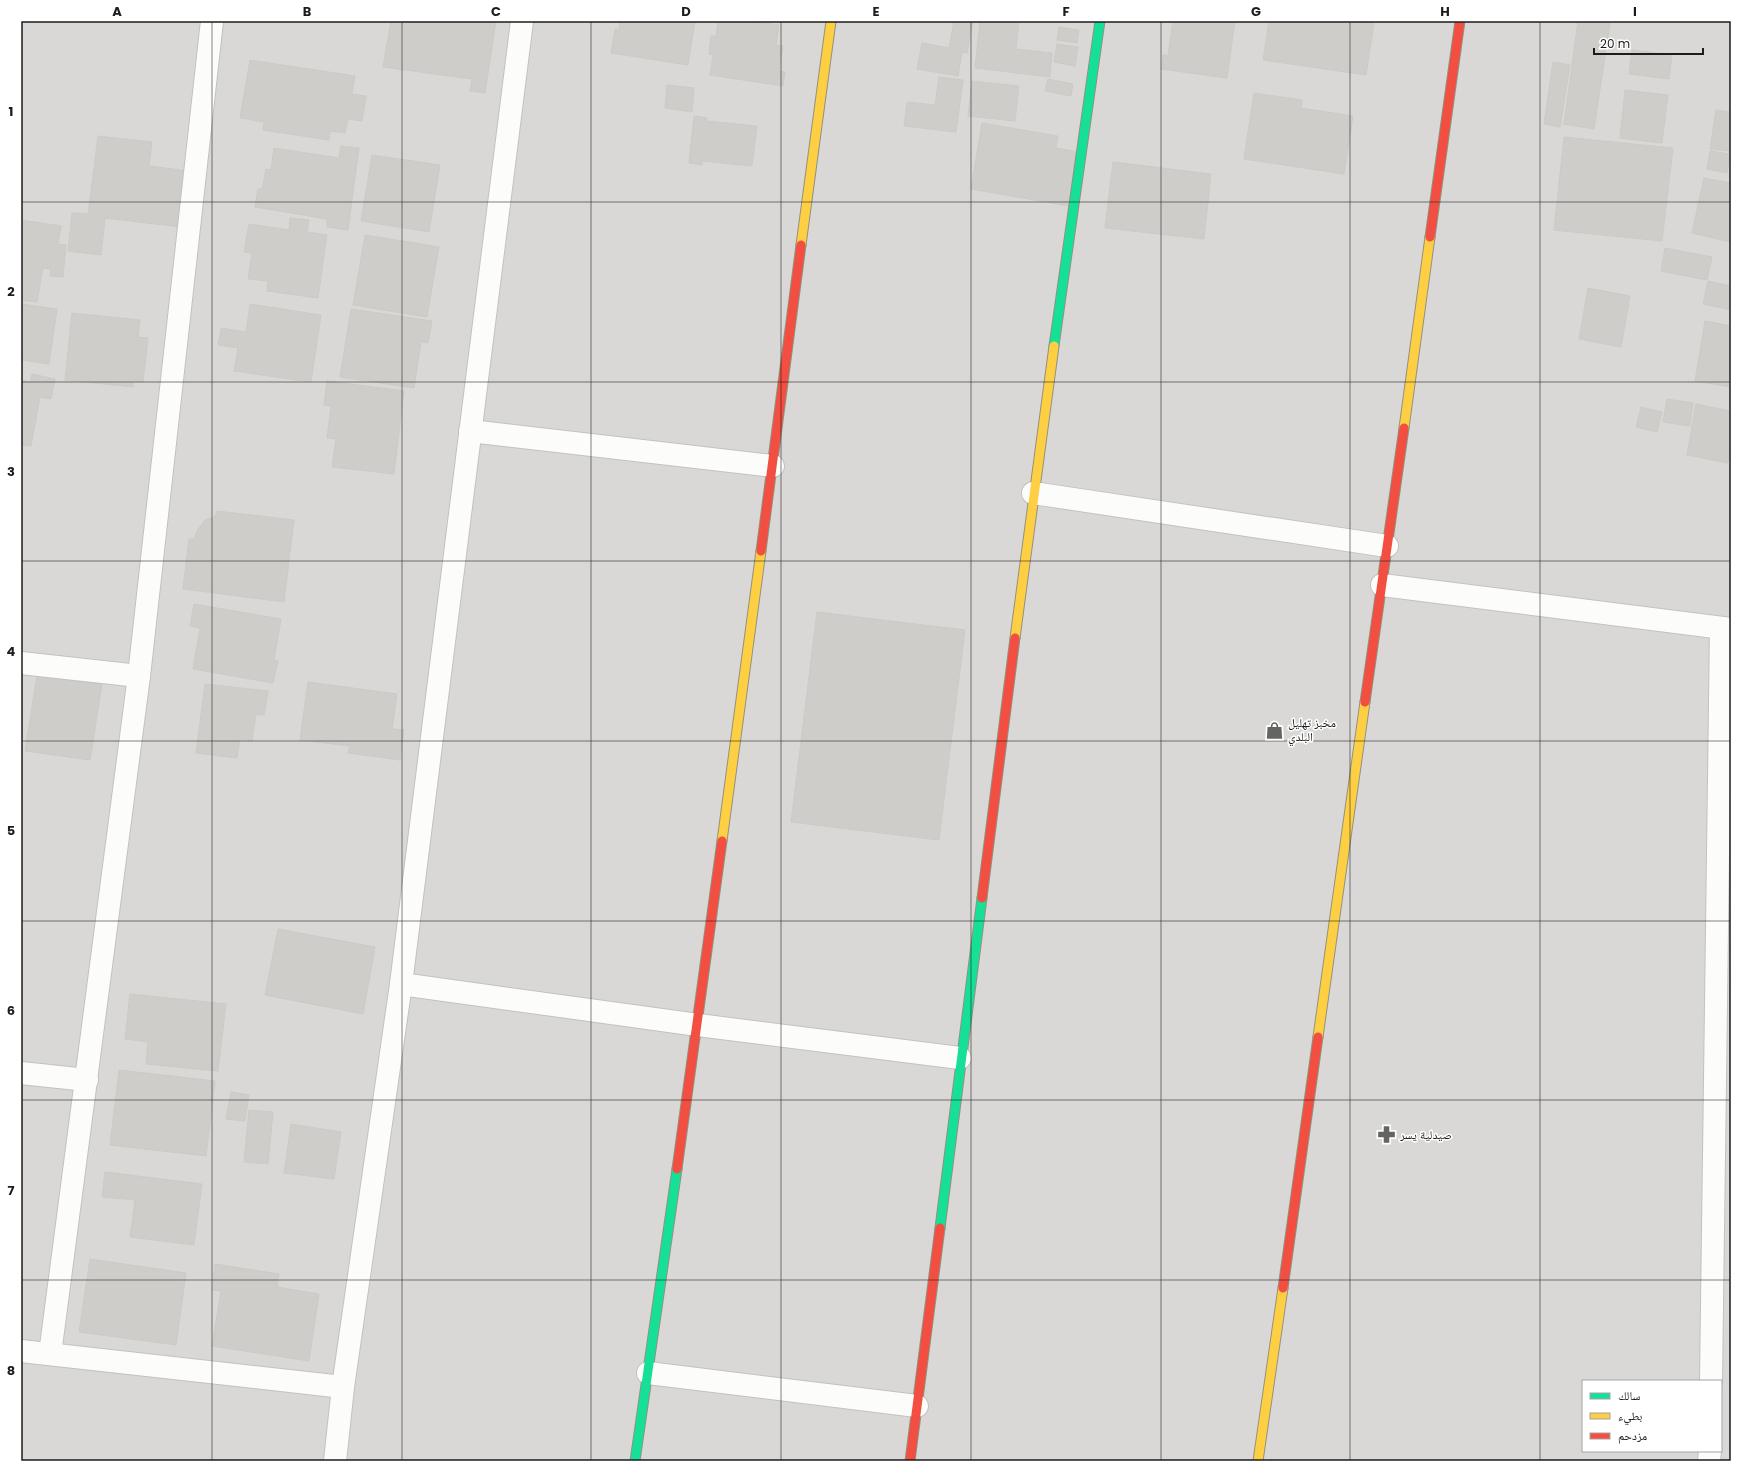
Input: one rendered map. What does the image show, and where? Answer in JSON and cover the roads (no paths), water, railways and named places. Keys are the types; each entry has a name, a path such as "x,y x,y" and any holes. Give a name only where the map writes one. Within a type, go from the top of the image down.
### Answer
{"street":[{"path":"50,1354 139,676 212,21"},
{"path":"335,1461 343,1387 401,984 522,21"},
{"path":"635,1461 698,1025 831,21"},
{"path":"910,1461 1033,493 1100,21"},
{"path":"1258,1461 1460,21"},
{"path":"470,431 773,466"},
{"path":"1033,493 1387,546"},
{"path":"1382,585 1726,629 1710,1380"},
{"path":"21,663 139,676"},
{"path":"401,984 698,1025 960,1058"},
{"path":"21,1073 87,1080"},
{"path":"21,1351 343,1387"},
{"path":"648,1373 917,1406"}],"place":[{"name":"مخبز تهليل البلدي","path":"1275,730"},
{"name":"صيدلية يسر","path":"1387,1135"}]}
